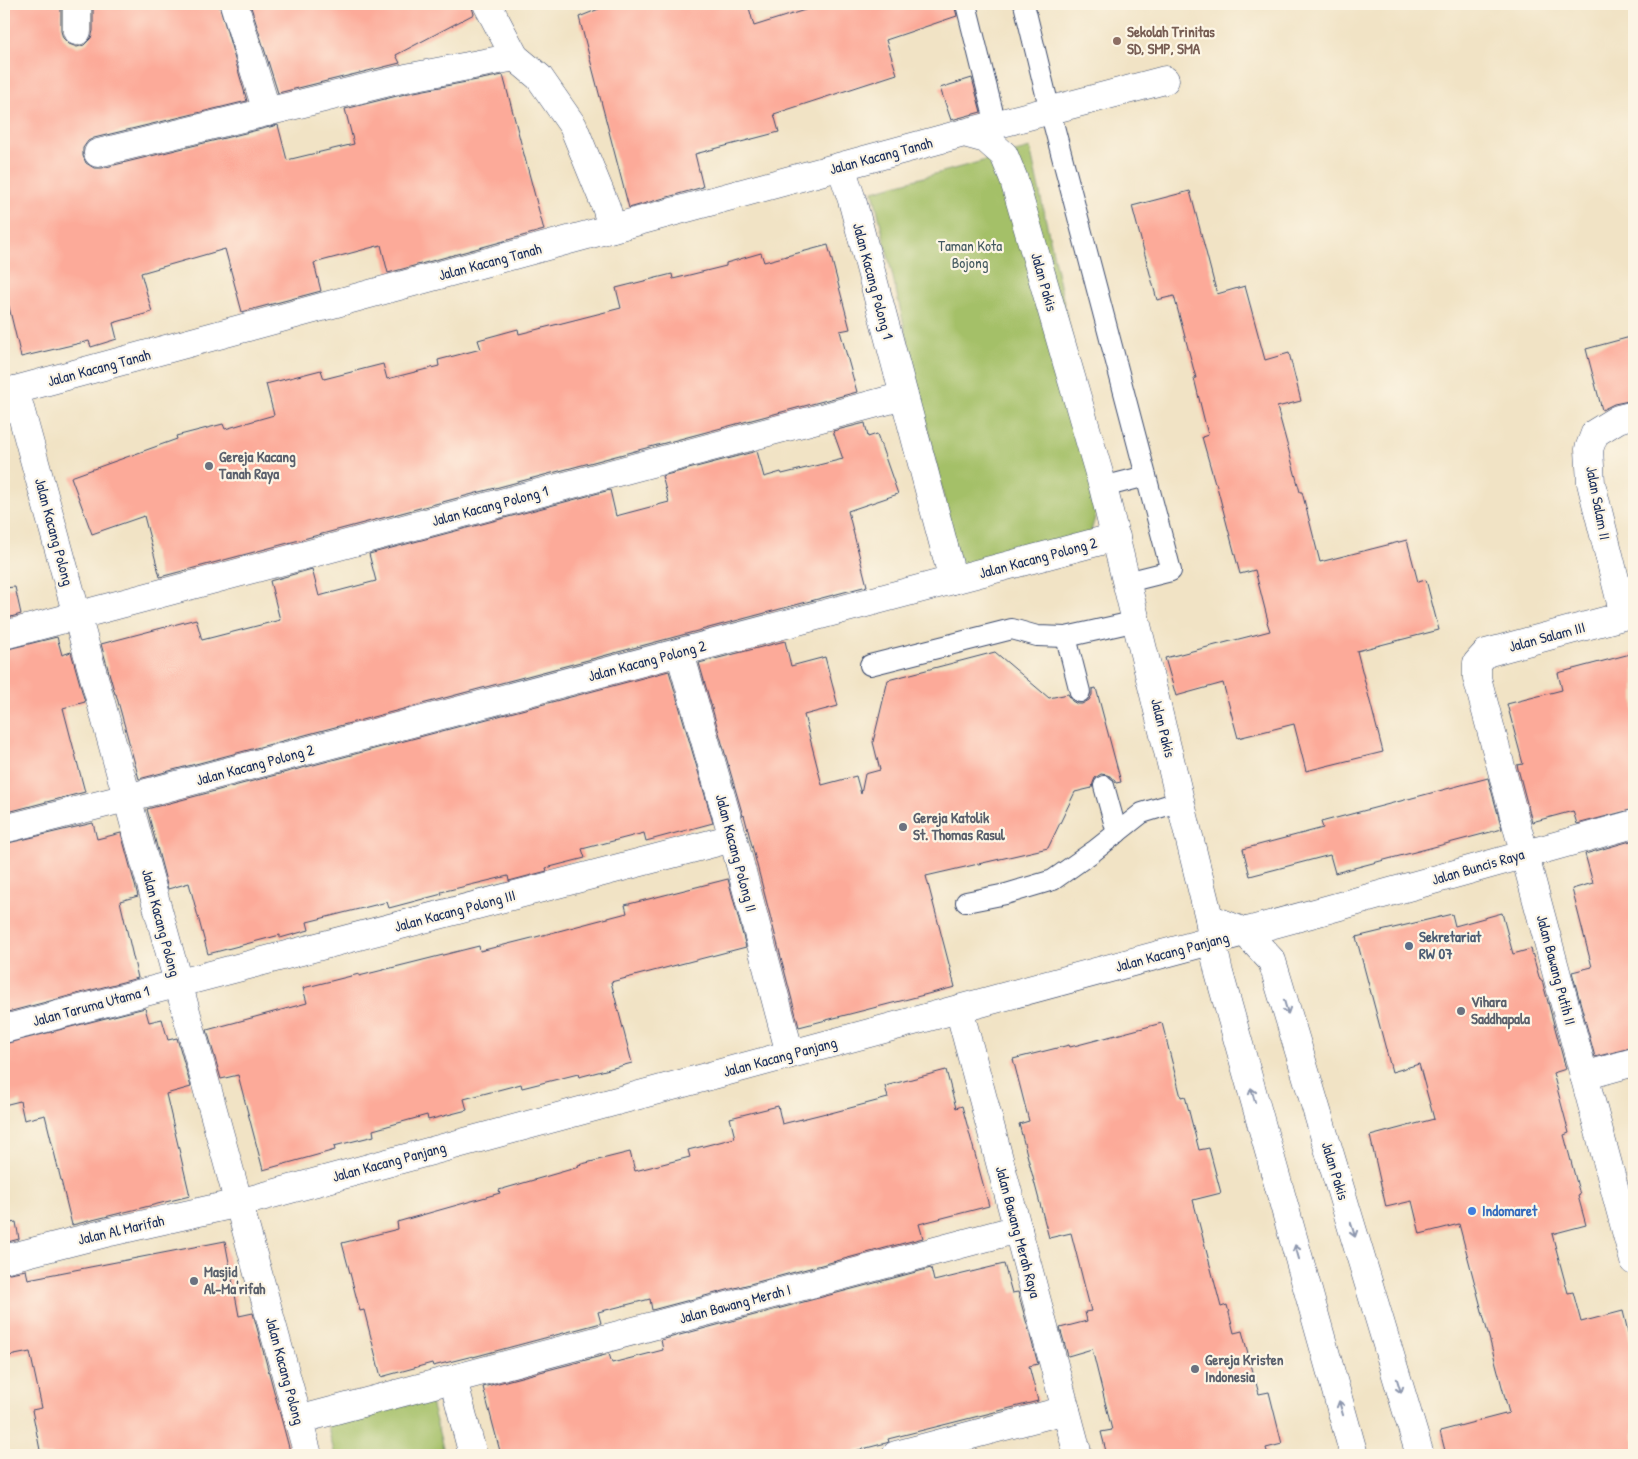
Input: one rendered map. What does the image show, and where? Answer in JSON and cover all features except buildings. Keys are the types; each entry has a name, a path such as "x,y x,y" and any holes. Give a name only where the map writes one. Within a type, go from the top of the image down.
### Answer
{"street":[{"path":"77,4 77,31"},
{"path":"234,4 267,112"},
{"path":"487,4 516,57 539,77 573,126 606,207 612,228"},
{"path":"98,153 406,78 516,57"},
{"path":"964,133 1165,80"},
{"name":"Jalan Kacang Tanah","path":"7,392 964,133"},
{"name":"Jalan Pakis","path":"964,133 986,139 1004,155 1013,177 1103,487"},
{"name":"Jalan Kacang Polong 1","path":"842,167 953,580"},
{"name":"Jalan Kacang Polong","path":"7,392 77,616 308,1455"},
{"name":"Jalan Kacang Polong 1","path":"4,635 904,396"},
{"name":"Jalan Salam II","path":"1629,614 1591,483 1589,449 1594,433 1618,419 1634,415"},
{"name":"Jalan Kacang Polong 2","path":"4,829 1116,537 1103,487"},
{"name":"Jalan Pakis","path":"1116,537 1181,802 1211,929 1219,973 1354,1455"},
{"name":"Jalan Salam III","path":"1477,678 1477,663 1486,654 1629,614"},
{"name":"Jalan Kacang Polong II","path":"680,653 733,838 790,1054"},
{"name":"Jalan Bawang Putih II","path":"1477,678 1634,1262"},
{"name":"Jalan Buncis Raya","path":"1322,911 1634,824"},
{"name":"Jalan Kacang Polong III","path":"178,983 733,838"},
{"name":"Jalan Kacang Panjang","path":"1245,932 1322,911"},
{"name":"Jalan Pakis","path":"1211,929 1245,932 1272,961 1420,1455"},
{"name":"Jalan Kacang Panjang","path":"239,1203 959,1009 1211,929"},
{"name":"Jalan Taruma Utama 1","path":"4,1029 178,983"},
{"name":"Jalan Bawang Merah Raya","path":"959,1009 1078,1455"},
{"path":"1584,1076 1634,1062"},
{"name":"Jalan Al Marifah","path":"4,1259 102,1234 239,1203"},
{"name":"Jalan Bawang Merah I","path":"298,1420 1018,1229"},
{"path":"453,1379 474,1455"},
{"path":"896,1455 1066,1410"}],"lane":[{"path":"966,4 996,125"},
{"path":"1024,4 1050,111 1171,571 1128,582"},
{"path":"1103,487 1146,476"},
{"path":"870,665 1012,629 1036,636 1066,637 1137,620"},
{"path":"1066,637 1080,692"},
{"path":"1104,786 1117,833"},
{"path":"966,902 1006,894 1053,880 1094,852 1142,812 1181,802"}],"green space":[{"name":"Taman Kota Bojong","path":"1030,148 1104,486 1084,556 964,585 873,191"},
{"path":"430,1399 445,1455 335,1455 327,1425"}],"place":[{"name":"Sekolah Trinitas SD, SMP, SMA","path":"1117,41"},
{"name":"Gereja Kacang Tanah Raya","path":"209,466"},
{"name":"Gereja Katolik St. Thomas Rasul","path":"903,827"},
{"name":"Sekretariat RW 07","path":"1409,946"},
{"name":"Vihara Saddhapala","path":"1461,1011"},
{"name":"Indomaret","path":"1472,1211"},
{"name":"Masjid Al-Ma'rifah","path":"194,1281"},
{"name":"Gereja Kristen Indonesia","path":"1195,1369"}]}
